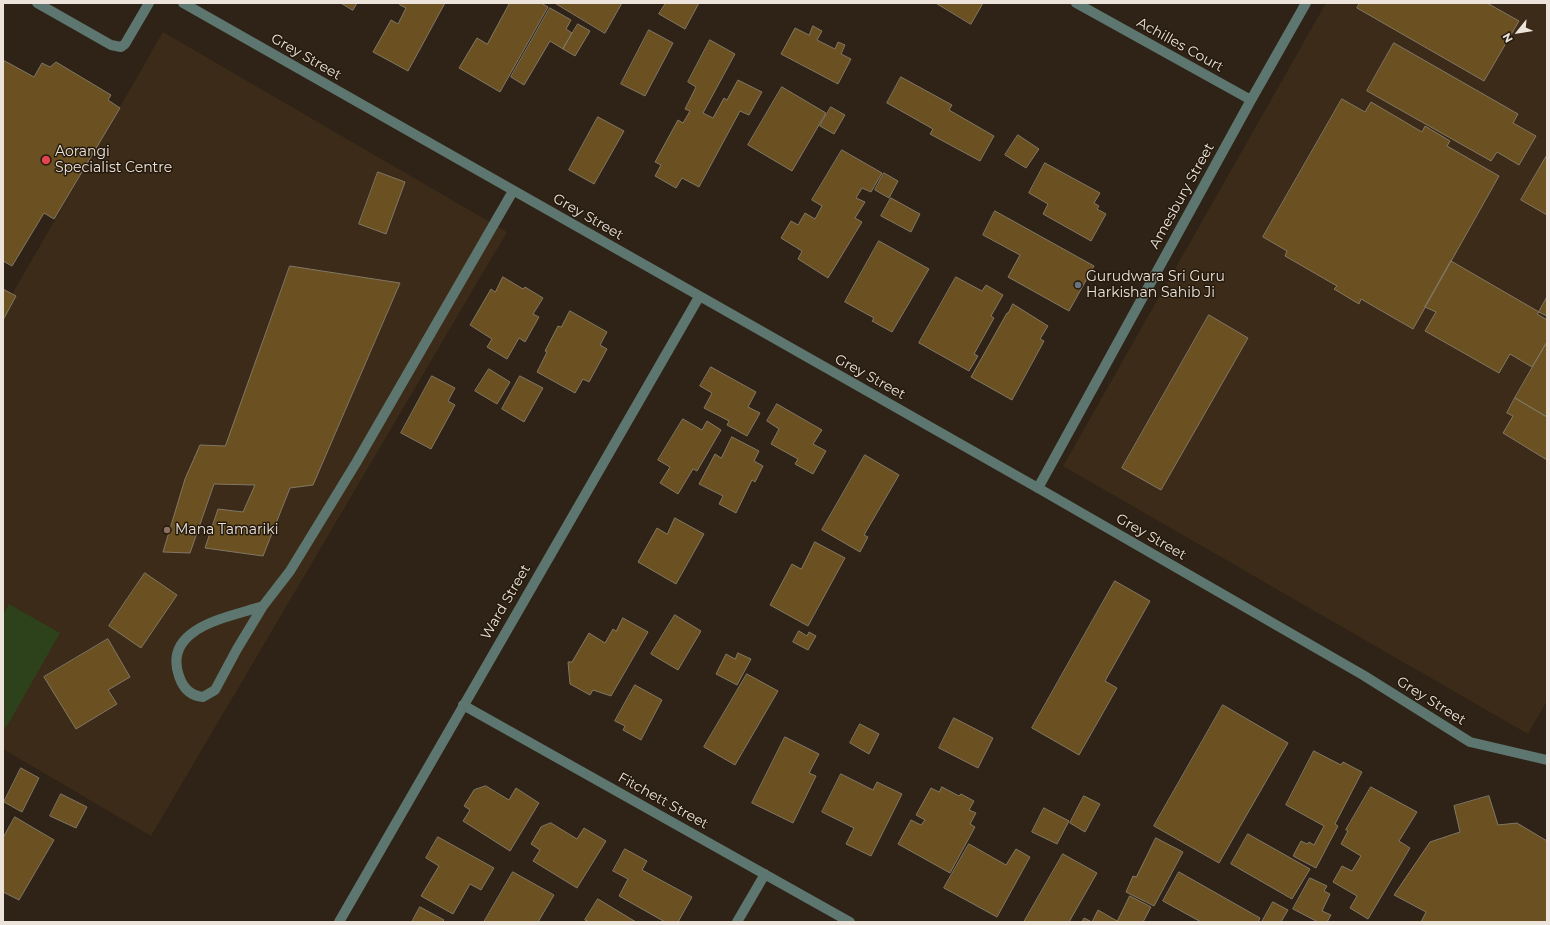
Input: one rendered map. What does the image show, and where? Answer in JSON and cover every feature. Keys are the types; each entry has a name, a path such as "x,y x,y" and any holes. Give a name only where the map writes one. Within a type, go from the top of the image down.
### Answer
{"street":[{"path":"37,3 111,45 121,47 125,44 149,3"},
{"name":"Grey Street","path":"183,3 1038,488 1363,675 1470,742 1547,760"},
{"name":"Achilles Court","path":"1076,3 1251,100"},
{"name":"Amesbury Street","path":"1038,488 1251,100 1306,3"},
{"path":"263,606 207,624 191,633 185,640 176,657 177,669 181,680 191,693 203,697 215,690 237,649 263,606 290,571 356,463 513,191"},
{"name":"Ward Street","path":"339,922 463,704 699,297"},
{"name":"Fitchett Street","path":"463,704 850,922"},
{"path":"737,922 765,874"}],"shaded area":[{"path":"1326,3 1547,3 1547,701 1528,734 1063,466"},
{"name":"Mana Tamariki","path":"163,32 507,232 151,836 3,749 3,310"}],"green space":[{"path":"9,604 60,633 6,728 3,726 3,614"}],"building":[{"path":"341,3 357,3 353,10"},
{"path":"401,3 445,3 408,71 373,52 391,20 398,24 406,8 400,5"},
{"path":"510,3 541,3 548,7 500,92 459,68 477,38 487,44"},
{"path":"555,3 622,3 605,33"},
{"path":"666,3 699,3 685,29 659,14"},
{"path":"936,3 983,3 971,24"},
{"path":"1360,3 1487,3 1519,21 1484,81 1357,8"},
{"path":"550,8 571,20 566,29 572,33 563,49 550,41 524,85 511,77"},
{"path":"578,24 590,31 575,56 563,49"},
{"path":"813,26 822,31 817,40 835,49 838,42 845,45 841,54 851,59 838,84 781,54 795,28 809,35"},
{"path":"649,30 673,43 645,96 621,84"},
{"path":"710,40 735,54 703,113 713,118 724,98 727,100 738,80 762,92 749,115 740,111 699,187 682,178 676,188 655,176 661,165 655,162 678,120 683,123 690,111 685,109 696,87 688,82"},
{"path":"1394,43 1518,114 1513,123 1536,136 1519,165 1497,152 1491,161 1367,91"},
{"name":"Aorangi Specialist Centre","path":"3,60 34,77 42,63 50,67 56,62 111,95 108,100 120,108 54,219 44,213 12,266 3,261"},
{"path":"901,77 952,105 949,110 994,136 980,161 930,134 933,129 887,103"},
{"path":"782,87 826,113 792,171 748,145"},
{"path":"1342,99 1365,112 1371,102 1422,132 1425,126 1450,141 1447,146 1499,176 1413,329 1361,299 1359,304 1334,289 1337,286 1285,256 1287,251 1263,237"},
{"path":"831,107 845,115 834,134 820,126"},
{"path":"598,117 624,131 594,184 569,170"},
{"path":"1018,135 1039,149 1026,168 1005,155"},
{"path":"842,150 882,173 871,192 862,188 856,198 865,202 855,218 862,222 828,278 798,259 802,251 781,238 791,221 798,225 805,213 815,219 822,206 812,200"},
{"path":"1547,155 1547,215 1521,200"},
{"path":"1045,163 1100,193 1094,203 1099,206 1097,209 1106,214 1091,241 1043,214 1048,204 1029,193"},
{"path":"378,172 405,182 386,234 359,224"},
{"path":"884,173 898,181 889,198 875,190"},
{"path":"891,198 920,214 911,232 881,216"},
{"path":"995,211 1094,266 1069,311 1008,277 1020,255 983,235"},
{"path":"879,241 929,269 892,332 872,321 874,318 845,302"},
{"path":"1451,261 1539,312 1537,314 1547,320 1547,342 1532,367 1510,354 1499,373 1425,331 1436,312 1425,307"},
{"path":"290,266 400,283 313,485 290,488 263,556 205,548 218,509 243,512 255,485 214,484 190,553 163,552 185,479 200,445 225,446"},
{"path":"503,277 523,289 525,287 543,298 533,314 539,317 525,342 519,338 507,359 487,347 492,339 470,325 491,289 495,292"},
{"path":"956,277 982,291 986,285 1003,295 991,316 994,318 974,354 978,356 969,371 919,343"},
{"path":"3,289 16,296 3,320"},
{"path":"1547,297 1547,316 1539,312"},
{"path":"1013,304 1048,326 1040,339 1044,341 1012,400 971,377"},
{"path":"570,311 607,332 600,345 607,349 589,382 583,379 575,393 537,372 547,352 545,351 558,326 561,327"},
{"path":"1209,315 1248,338 1161,490 1122,468"},
{"path":"1547,342 1547,417 1515,398"},
{"path":"711,367 756,392 748,407 760,413 747,436 727,425 729,421 704,408 712,393 700,386"},
{"path":"489,369 510,382 497,404 475,391"},
{"path":"432,376 455,388 448,401 455,405 431,449 401,433"},
{"path":"520,376 543,388 524,422 502,409"},
{"path":"1515,398 1547,417 1547,460 1503,433 1513,416 1507,413"},
{"path":"777,404 822,430 813,444 826,451 813,474 795,464 798,459 771,444 779,429 767,421"},
{"path":"683,419 702,430 707,421 721,430 697,471 693,469 678,494 660,483 670,467 658,460"},
{"path":"732,437 759,451 754,461 763,466 755,482 752,480 736,513 719,504 723,496 699,484 715,454 721,458"},
{"path":"865,455 899,475 864,535 868,537 860,552 822,530"},
{"path":"675,518 704,534 676,584 638,562 657,528 667,534"},
{"path":"815,542 845,558 808,626 770,605 792,564 801,569"},
{"path":"145,573 177,595 141,648 109,626"},
{"path":"1115,581 1150,601 1105,681 1117,688 1079,755 1032,728"},
{"path":"675,615 701,631 678,670 651,654"},
{"path":"623,618 648,632 611,696 593,690 590,695 570,684 568,662 572,662 589,633 605,643 613,629 616,631"},
{"path":"799,631 807,636 809,632 816,636 808,650 793,642"},
{"path":"108,639 130,677 108,690 117,704 76,729 44,677"},
{"path":"738,653 751,659 737,685 716,674 726,654 735,659"},
{"path":"747,674 778,691 735,765 704,747"},
{"path":"635,685 662,700 641,740 623,730 625,726 615,721"},
{"path":"1223,705 1288,743 1219,863 1154,826"},
{"path":"954,718 993,738 978,768 939,748"},
{"path":"860,724 879,734 869,754 850,743"},
{"path":"785,737 819,754 809,773 816,776 793,823 752,803"},
{"path":"1314,751 1341,765 1343,762 1362,772 1335,824 1338,826 1316,868 1293,856 1301,841 1307,844 1309,842 1314,845 1324,826 1286,805"},
{"path":"21,768 39,778 22,812 4,802"},
{"path":"841,774 873,790 877,782 902,794 871,856 846,844 854,828 822,812"},
{"path":"486,786 509,800 516,788 539,803 510,851 463,821 470,810 464,806 474,790"},
{"path":"942,787 959,796 961,794 974,801 969,810 976,813 970,824 975,827 950,873 898,844 911,820 921,825 925,820 916,815 931,788 939,792"},
{"path":"1371,787 1417,812 1399,841 1410,848 1368,919 1350,908 1357,896 1333,882 1342,866 1352,871 1361,856 1341,844 1348,831 1346,830"},
{"path":"61,794 87,807 76,828 50,816"},
{"path":"1084,796 1100,804 1085,832 1070,823"},
{"path":"1489,796 1498,825 1517,823 1547,841 1547,922 1421,922 1426,912 1394,895 1430,842 1460,832 1454,806"},
{"path":"1044,808 1069,821 1057,844 1032,832"},
{"path":"15,817 54,840 19,900 3,892 3,838"},
{"path":"551,823 577,839 584,828 606,841 577,888 533,861 540,850 531,844 541,827"},
{"path":"1248,834 1310,869 1292,899 1231,864"},
{"path":"438,837 494,868 481,890 470,884 453,914 421,896 439,866 426,858"},
{"path":"1156,838 1183,852 1154,906 1126,892 1133,876 1136,877"},
{"path":"969,844 1006,865 1016,849 1030,857 997,917 944,888"},
{"path":"625,849 647,861 642,870 692,897 678,922 665,922 619,896 628,879 613,871"},
{"path":"1063,854 1097,873 1069,922 1024,922"},
{"path":"513,872 554,895 538,922 484,922"},
{"path":"1179,872 1260,918 1258,922 1201,922 1163,901"},
{"path":"1310,878 1327,886 1324,891 1330,894 1322,911 1331,915 1327,922 1318,922 1293,909"},
{"path":"1130,896 1151,907 1143,922 1092,922 1098,910 1117,921"},
{"path":"598,899 636,922 589,922 585,920"},
{"path":"1273,902 1288,910 1281,922 1262,922"},
{"path":"420,907 444,920 442,922 412,922"},
{"path":"1084,918 1092,922 1082,922"}],"place":[{"name":"Aorangi Specialist Centre","path":"46,160"},
{"name":"Gurudwara Sri Guru Harkishan Sahib Ji","path":"1078,285"},
{"name":"Mana Tamariki","path":"167,530"}]}
